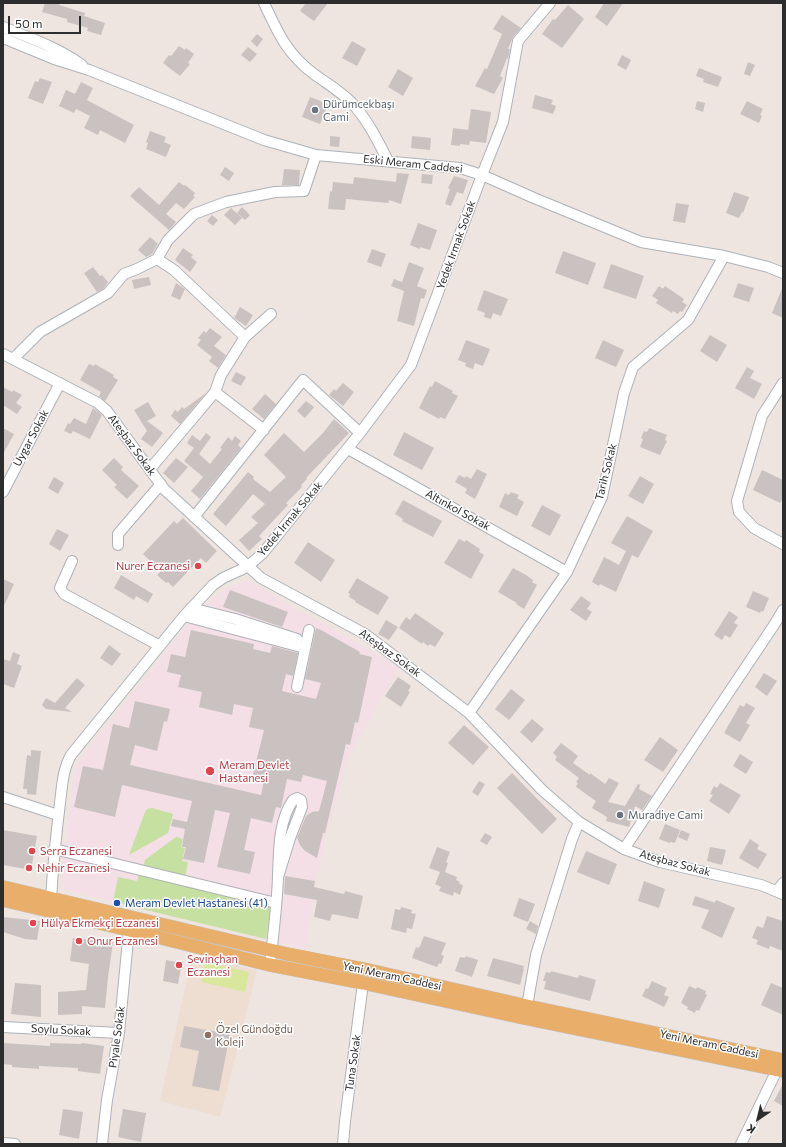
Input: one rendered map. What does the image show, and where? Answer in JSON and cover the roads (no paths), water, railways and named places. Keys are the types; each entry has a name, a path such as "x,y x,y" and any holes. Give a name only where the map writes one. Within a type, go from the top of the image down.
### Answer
{"main road":[{"name":"Yeni Meram Caddesi","path":"3,887 287,954 368,970 527,1006 781,1067"},
{"name":"Yeni Meram Caddesi","path":"3,900 270,965 363,983 516,1017 781,1067"}],"street":[{"path":"264,3 278,34 288,50 313,73 349,100 373,131 388,161"},
{"name":"Yedek Irmak Sokak","path":"51,899 58,815 64,776 68,761 184,616 202,596 223,578 247,567 263,553 348,449 411,365 503,122 518,41 550,3"},
{"name":"Eski Meram Caddesi","path":"3,27 73,59 89,70"},
{"name":"Eski Meram Caddesi","path":"3,38 54,59 89,70 264,140 316,155 460,168 482,175 641,242 724,256 783,272"},
{"path":"13,359 40,332 108,293 124,274 157,259 168,240 194,214 226,202 275,192 304,190 316,155"},
{"name":"Tarih Sokak","path":"469,713 567,572 602,497 624,393 633,367 688,320 724,256"},
{"path":"157,259 174,270 245,337"},
{"path":"150,469 215,392 222,375 245,337 271,314"},
{"name":"Ateşbaz Sokak","path":"3,354 98,404 107,411 164,489 247,567 261,578 365,634 469,713 542,790 580,822 624,849 660,862 781,889"},
{"path":"194,517 303,380 360,433"},
{"path":"783,383 762,416 737,501 739,512 754,528 783,544"},
{"name":"Uygar Sokak","path":"3,492 60,384"},
{"path":"215,392 264,430"},
{"name":"Altınkol Sokak","path":"348,449 567,572"},
{"path":"118,545 118,534 161,484"},
{"path":"72,561 60,588 64,594 160,646"},
{"path":"191,608 249,628 306,645"},
{"path":"624,849 766,638 783,610"},
{"path":"184,616 249,628"},
{"path":"297,687 309,630"},
{"path":"3,797 58,815"},
{"path":"270,965 281,834 291,803 297,798 301,800 302,807 278,876"},
{"path":"527,1006 536,955 572,839 580,822"},
{"path":"54,849 276,903"},
{"name":"Piyale Sokak","path":"102,1144 107,1100 119,1033 129,930"},
{"name":"Tuna Sokak","path":"343,1144 363,983"},
{"name":"Soylu Sokak","path":"3,1027 119,1033"},
{"path":"741,1144 781,1067"},
{"path":"3,1143 15,1144"}],"place":[{"name":"Dürümcekbaşı Cami","path":"315,110"},
{"name":"Nurer Eczanesi","path":"198,566"},
{"name":"Meram Devlet Hastanesi","path":"210,771"},
{"name":"Muradiye Cami","path":"620,815"},
{"name":"Serra Eczanesi","path":"32,851"},
{"name":"Nehir Eczanesi","path":"29,868"},
{"name":"Meram Devlet Hastanesi (41)","path":"117,903"},
{"name":"Hülya Ekmekçi Eczanesi","path":"33,923"},
{"name":"Onur Eczanesi","path":"79,941"},
{"name":"Sevinçhan Eczanesi","path":"179,965"},
{"name":"Özel Gündoğdu Koleji","path":"208,1035"}]}
